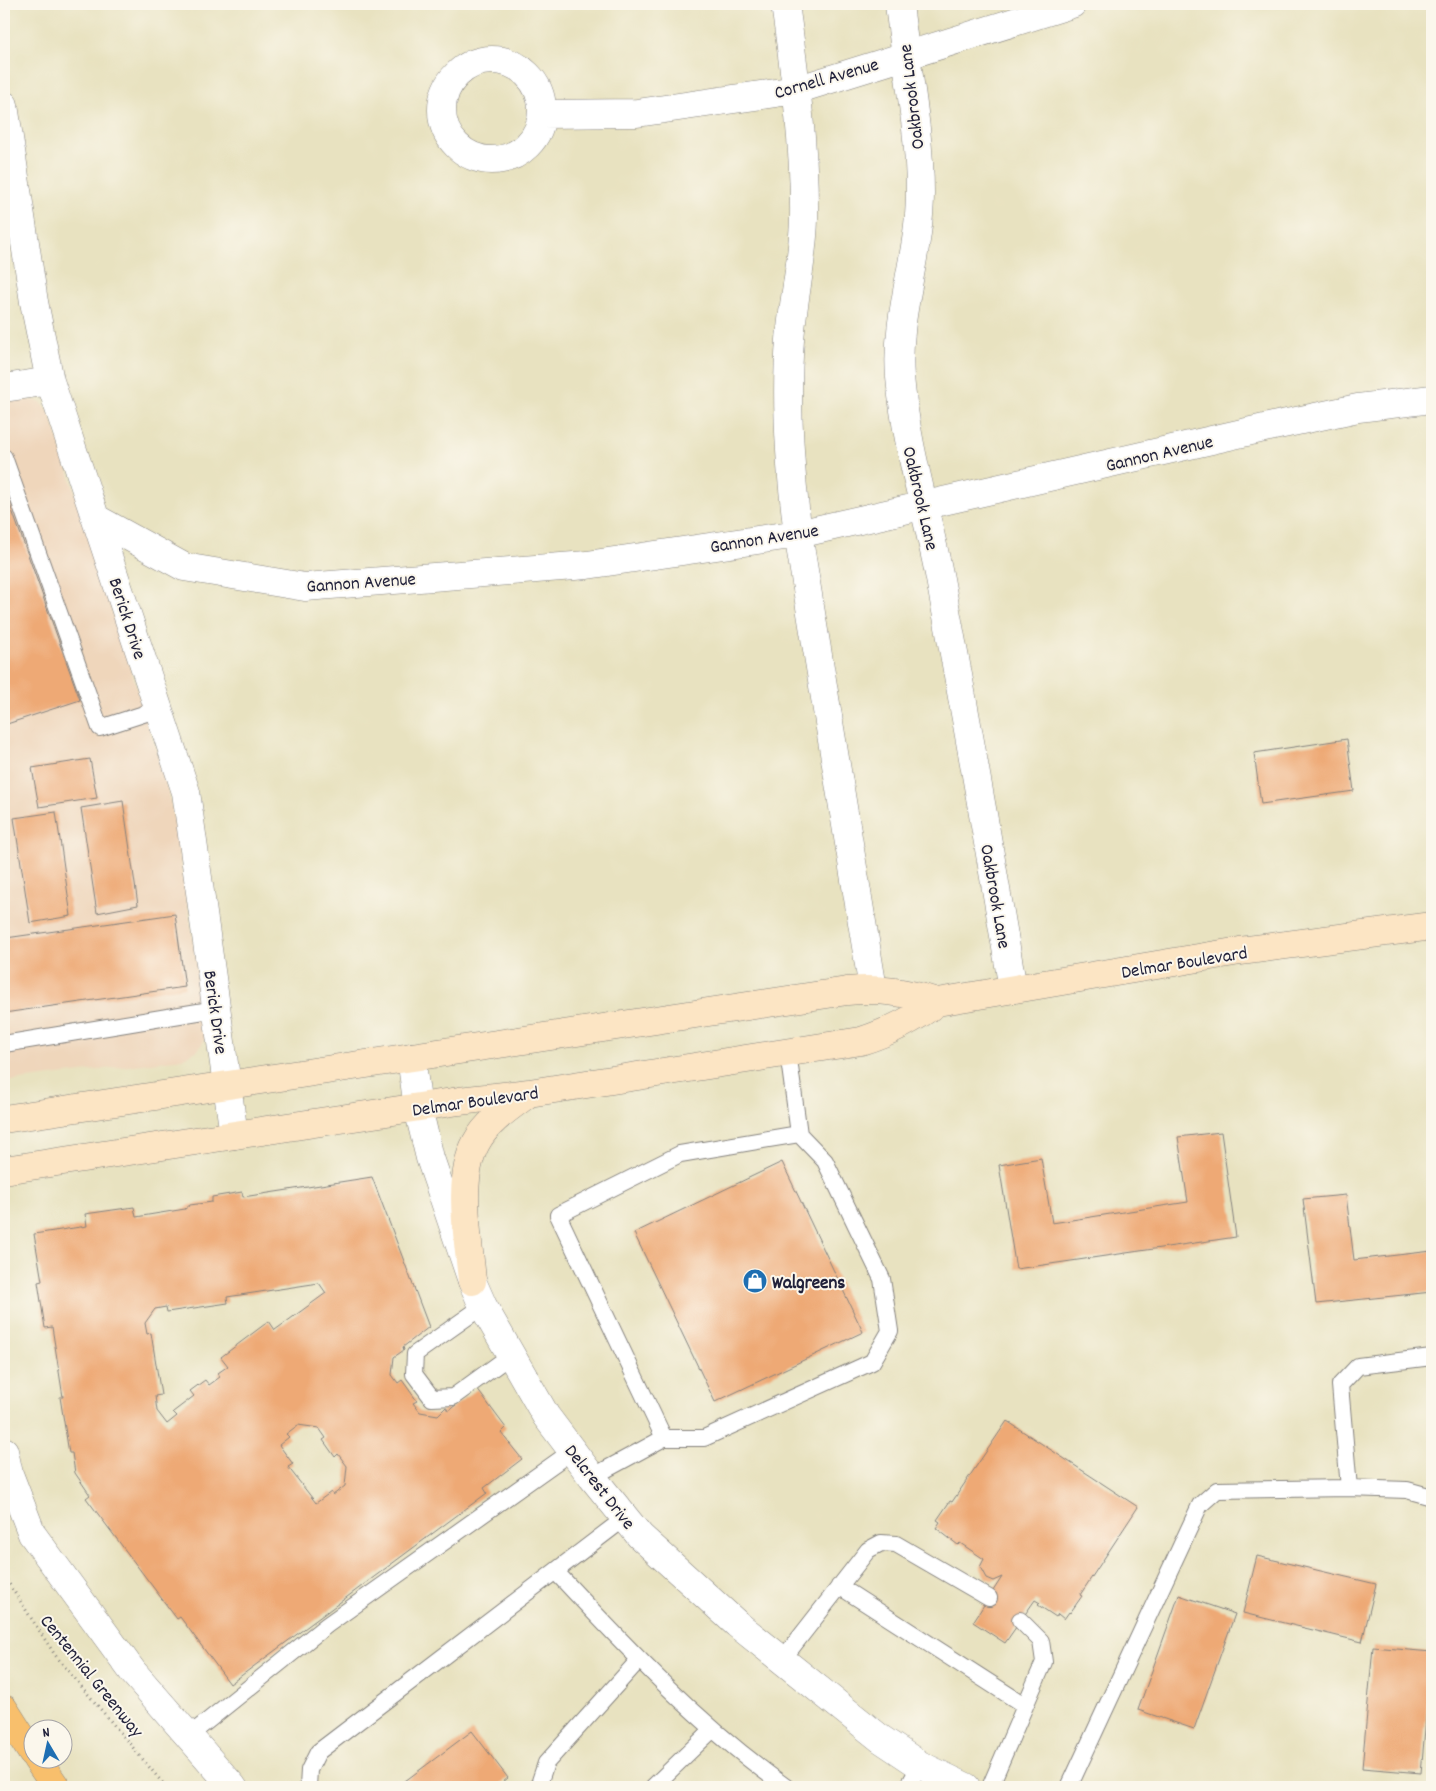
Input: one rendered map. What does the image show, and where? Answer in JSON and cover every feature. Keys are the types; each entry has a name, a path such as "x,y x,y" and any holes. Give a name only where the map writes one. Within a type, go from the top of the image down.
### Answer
{"highway":[{"path":"4,1709 22,1737"},
{"path":"43,1768 56,1787"}],"main road":[{"name":"Delmar Boulevard","path":"4,1170 529,1093 861,1040 888,1033 914,1019 937,1002 1249,950 1432,926"},
{"name":"Delmar Boulevard","path":"4,1118 847,991 873,989 905,992 937,1002"},
{"path":"472,1281 466,1184 470,1156 476,1142 488,1127 529,1093"}],"street":[{"path":"785,4 804,161 804,222 790,340 788,396 791,480 798,534 873,989"},
{"name":"Oakbrook Lane","path":"899,4 916,139 920,193 918,224 901,329 900,375 910,443 974,758 1013,989"},
{"name":"Cornell Avenue","path":"544,114 637,113 796,90 1072,4"},
{"name":"Berick Drive","path":"4,105 34,302 50,381 98,519 186,792 234,1135"},
{"path":"4,388 50,381"},
{"name":"Gannon Avenue","path":"98,519 184,567 305,587 587,565 798,534 1358,408 1432,399"},
{"name":"Delcrest Drive","path":"411,1057 418,1108 441,1196 472,1281 483,1306 546,1416 572,1451 626,1518 654,1549 737,1624 881,1739 914,1776 966,1787"},
{"path":"4,1451 9,1474 32,1534 134,1672 233,1787"}],"lane":[{"path":"4,457 100,728 159,709"},
{"path":"4,1044 216,1009"},
{"path":"592,1477 664,1438 704,1438 872,1362 890,1331 882,1279 825,1161 799,1134 788,1052"},
{"path":"664,1438 558,1215 680,1154 799,1134"},
{"path":"483,1306 415,1354 414,1374 432,1398 453,1397 511,1354"},
{"path":"1349,1488 1340,1385 1358,1366 1432,1357"},
{"path":"190,1735 327,1625 572,1451"},
{"path":"1069,1787 1200,1504 1217,1490 1349,1488 1407,1490 1432,1497"},
{"path":"308,1787 309,1770 318,1752 626,1518"},
{"path":"782,1660 868,1550 881,1543 896,1544 989,1598"},
{"path":"556,1572 638,1661 713,1729 786,1787"},
{"path":"839,1586 1024,1705"},
{"path":"990,1787 1016,1731 1024,1705 1044,1662 1041,1641 1020,1620"},
{"path":"541,1787 540,1781 546,1763 638,1661"},
{"path":"653,1787 713,1729"}],"path":[{"name":"Centennial Greenway","path":"4,1576 55,1655 166,1787"}],"shaded area":[{"path":"26,399 41,402 50,413 163,771 173,812 208,1034 198,1050 182,1059 4,1082 4,402"}],"building":[{"path":"4,488 80,700 4,725"},
{"path":"1347,739 1354,791 1261,804 1254,753"},
{"path":"90,759 97,798 39,807 32,768"},
{"path":"123,801 138,905 97,913 81,808"},
{"path":"56,812 71,916 30,923 14,818"},
{"path":"175,914 185,987 4,1013 4,930 6,938"},
{"path":"1221,1132 1236,1237 1016,1269 999,1165 1041,1158 1052,1223 1188,1202 1178,1137"},
{"path":"782,1162 863,1332 715,1402 634,1233"},
{"path":"372,1177 429,1327 403,1347 404,1350 394,1357 392,1375 398,1383 402,1380 417,1401 413,1403 420,1412 438,1415 446,1407 448,1411 477,1389 506,1428 501,1433 522,1459 484,1488 487,1493 230,1684 180,1617 177,1619 86,1498 90,1495 75,1473 72,1453 69,1453 60,1397 63,1397 52,1327 45,1328 38,1282 42,1281 34,1234 87,1226 85,1214 134,1207 136,1217 185,1209 190,1205 212,1202 212,1197 242,1192 243,1197","holes":["319,1283 326,1293 275,1330 269,1321 221,1357 228,1366 218,1373 220,1377 209,1385 205,1380 190,1391 194,1396 173,1412 177,1416 167,1424 157,1411 155,1396 161,1395 151,1333 147,1334 145,1323 155,1309 166,1307 167,1312 228,1303 227,1297","298,1425 319,1428 326,1438 323,1440 335,1457 338,1454 347,1466 345,1486 333,1495 331,1492 316,1503 288,1467 293,1464 279,1445 289,1437 286,1434"]},
{"path":"1346,1195 1354,1260 1432,1251 1432,1292 1316,1304 1303,1199"},
{"path":"1007,1421 1138,1507 1070,1613 1064,1619 1058,1614 1056,1617 1038,1605 1040,1603 1035,1600 1005,1643 973,1622 1002,1577 993,1581 986,1578 980,1567 984,1559 960,1543 958,1545 936,1528 940,1522 937,1520 950,1501 952,1502"},
{"path":"1257,1556 1376,1584 1362,1642 1243,1613"},
{"path":"1179,1595 1235,1614 1194,1729 1138,1710"},
{"path":"1373,1647 1432,1652 1421,1773 1362,1768"},
{"path":"472,1731 508,1778 499,1787 397,1787"}],"place":[{"name":"Walgreens","path":"755,1281"}]}
